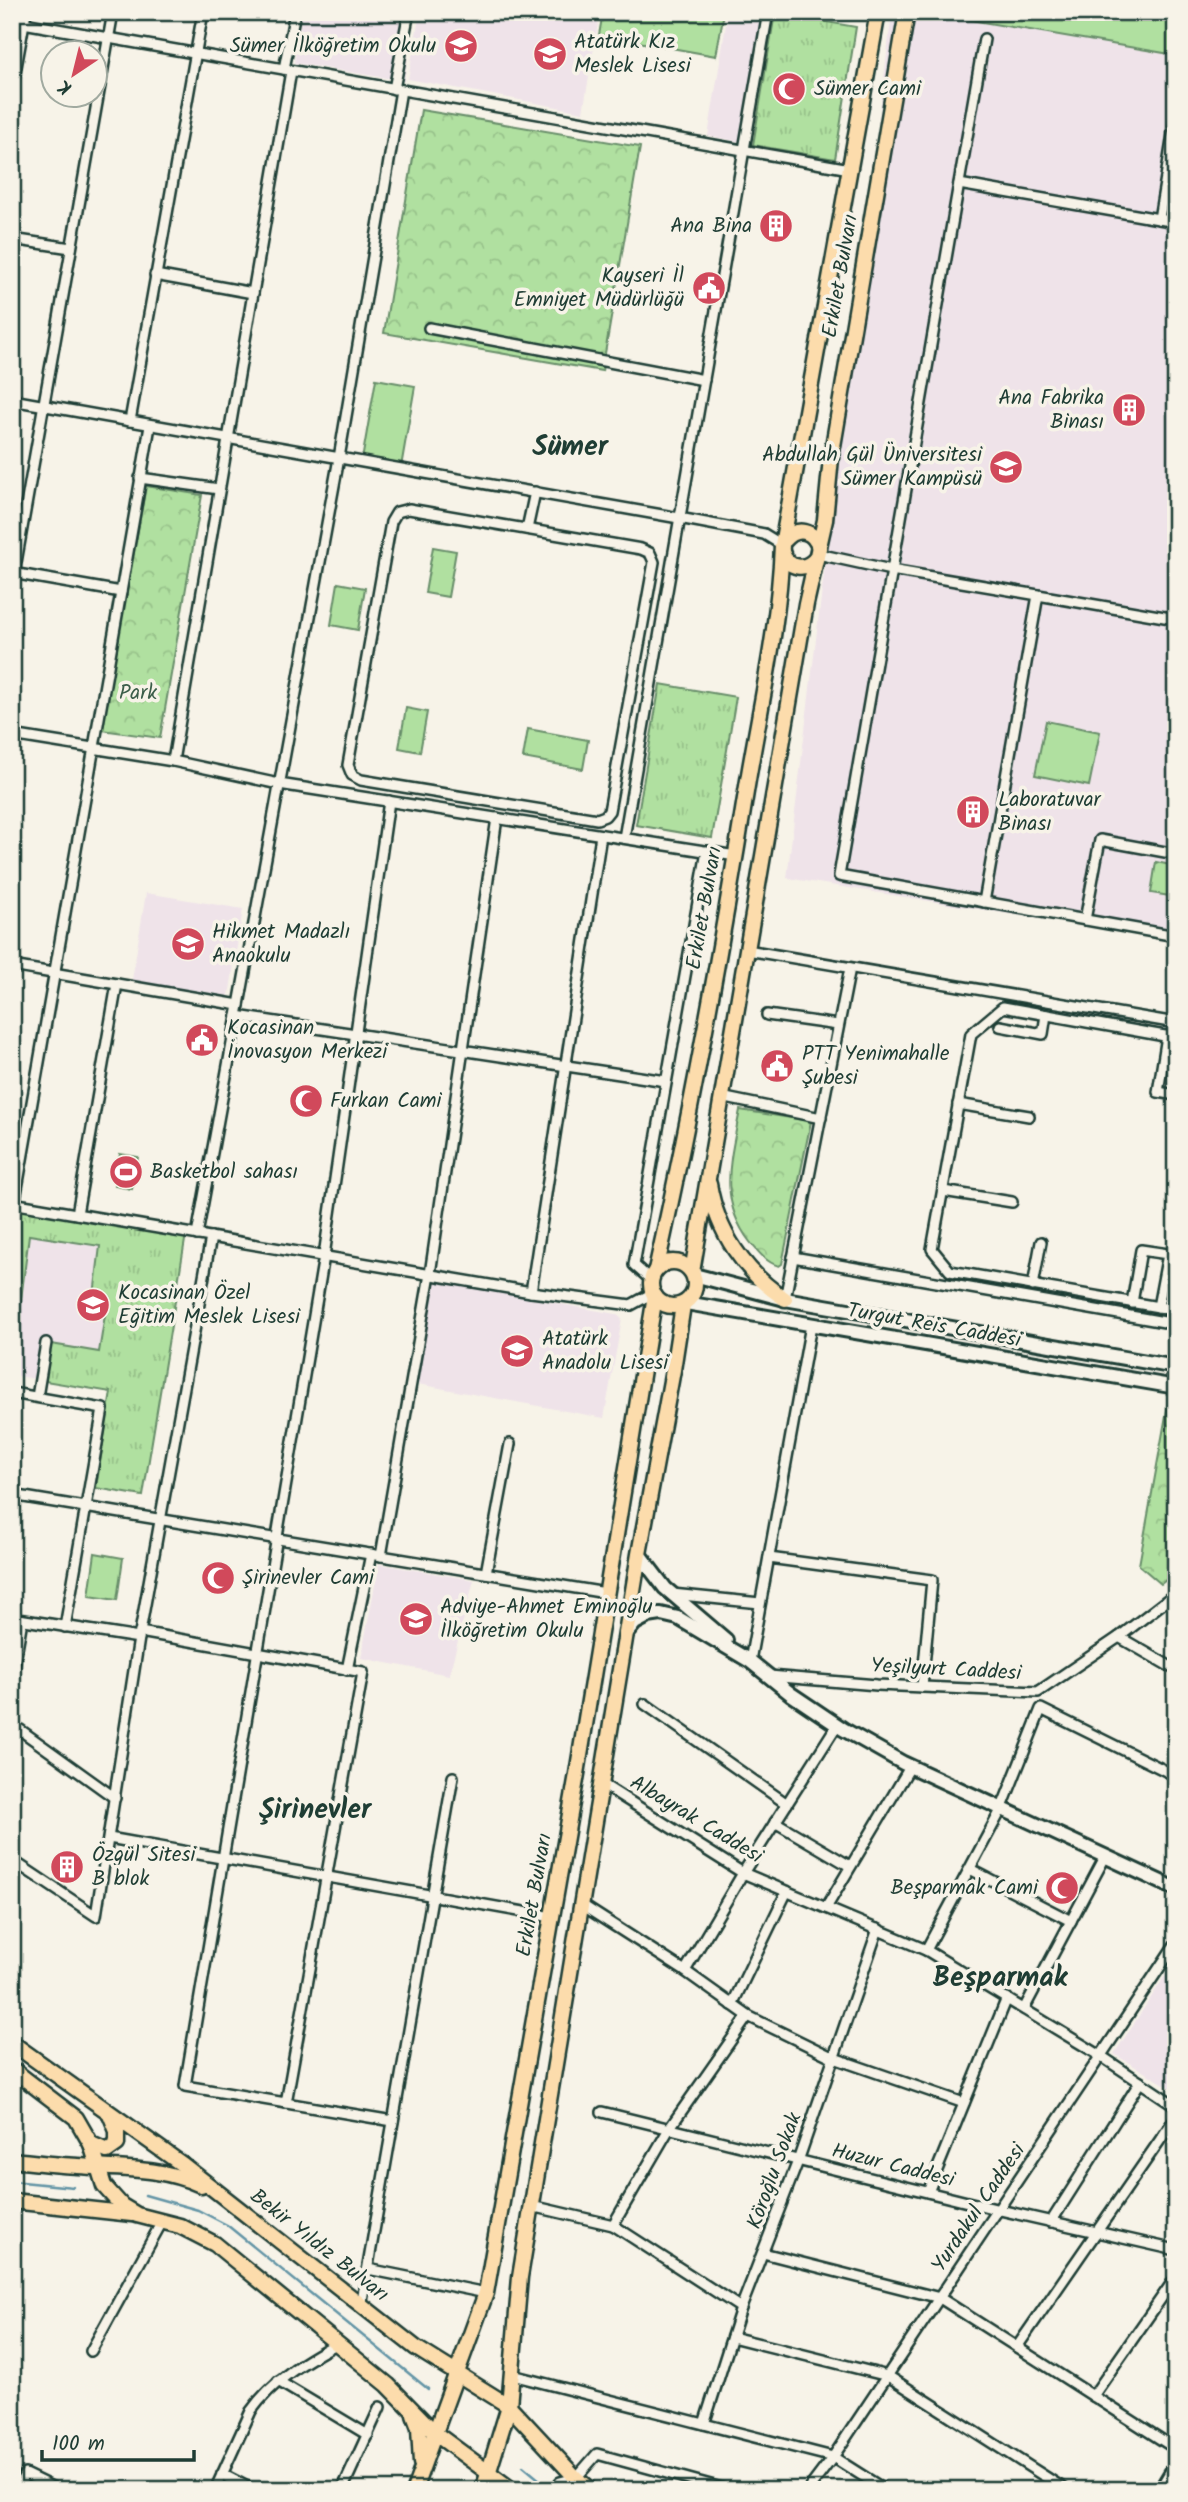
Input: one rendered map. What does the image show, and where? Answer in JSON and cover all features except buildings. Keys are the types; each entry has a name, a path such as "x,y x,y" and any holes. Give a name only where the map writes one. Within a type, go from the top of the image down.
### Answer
{"main road":[{"name":"Erkilet Bulvarı","path":"414,2490 486,2293 606,1593 654,1285 736,856 783,546 878,12"},
{"name":"Erkilet Bulvarı","path":"693,1273 806,604 825,520 831,458 907,12"},
{"path":"806,531 814,537 818,553 808,566 799,567 788,563 783,546 794,532 806,531"},
{"path":"708,1176 714,1207 735,1250 761,1281 785,1299"},
{"path":"483,2490 509,2406 520,2277 639,1554 684,1304 694,1292 693,1273 684,1265 674,1262 664,1264 654,1285 669,1306 684,1304"},
{"name":"Bekir Yıldız Bulvarı","path":"12,2043 183,2165 416,2348 509,2406 590,2490"},
{"path":"12,2069 70,2111 82,2125 109,2194 137,2215"},
{"path":"91,2144 107,2151 117,2144 117,2131 109,2112"},
{"path":"12,2160 131,2168 164,2173 195,2183 224,2197"},
{"path":"12,2201 163,2220 192,2231 215,2244 388,2385 436,2434 512,2490"},
{"path":"412,2410 420,2436 421,2473"}],"street":[{"path":"12,89 26,12"},
{"path":"108,38 113,12"},
{"path":"130,421 203,12"},
{"path":"173,761 253,293 295,12"},
{"path":"197,1235 339,458 409,12"},
{"path":"624,838 768,12"},
{"path":"12,22 850,169"},
{"path":"984,40 839,876 1176,936"},
{"path":"12,585 96,108"},
{"path":"1158,219 1176,117"},
{"path":"958,184 1176,222"},
{"path":"12,239 71,248"},
{"path":"155,275 253,293"},
{"path":"429,328 704,380"},
{"path":"12,400 764,534 783,546"},
{"path":"12,1217 150,426"},
{"path":"140,478 219,489"},
{"path":"527,529 535,492"},
{"path":"409,509 527,529 645,550 653,559 608,814 597,818 426,792 355,777 348,765 392,518 397,512 409,509"},
{"path":"818,553 891,570 1176,619"},
{"path":"13,573 121,592"},
{"path":"984,902 1038,595"},
{"path":"12,735 173,761 279,784 736,856"},
{"path":"389,801 324,1256 185,2086 393,2121"},
{"path":"347,1670 376,1555 430,1274 497,818"},
{"path":"531,1292 601,835"},
{"path":"1085,920 1100,840 1176,854"},
{"path":"13,1203 531,1292 631,1305 654,1285 634,1265 707,851"},
{"path":"747,950 1176,1023"},
{"path":"12,966 239,1005"},
{"path":"785,1299 850,968"},
{"path":"77,1214 117,984"},
{"path":"1176,1094 1158,1092 1171,1037 1003,1007 971,1034 932,1249 950,1271 1176,1310"},
{"path":"767,1015 838,1025"},
{"path":"1000,1026 1043,1034 1046,1015"},
{"path":"237,1016 667,1081"},
{"path":"722,1097 821,1118"},
{"path":"958,1104 1028,1116"},
{"path":"943,1191 1012,1202"},
{"path":"12,1860 96,1916 139,1635 162,1520 211,1237"},
{"path":"1033,1286 1041,1242"},
{"path":"1132,1303 1142,1250 1168,1254 1158,1307"},
{"path":"793,1257 1176,1324"},
{"name":"Turgut Reis Caddesi","path":"693,1273 785,1299 1176,1367"},
{"name":"Turgut Reis Caddesi","path":"684,1304 1176,1387"},
{"path":"750,1661 811,1325"},
{"path":"37,1397 46,1343"},
{"path":"12,1393 103,1409 65,1627"},
{"path":"486,1573 510,1444"},
{"path":"12,1495 606,1593"},
{"path":"639,1554 656,1578 672,1594 768,1676 837,1725 910,1767 1176,1889"},
{"path":"769,1558 932,1580 922,1687"},
{"name":"Yeşilyurt Caddesi","path":"768,1676 1038,1692 1119,1637 1176,1593"},
{"path":"672,1594 760,1603"},
{"path":"626,1634 635,1623 648,1616 673,1616 750,1661"},
{"path":"12,1677 17,1619 258,1653 363,1672 286,2103"},
{"path":"1119,1637 1176,1670"},
{"path":"926,1950 1001,1810 1041,1709 1038,1692"},
{"path":"645,1704 787,1804"},
{"path":"1041,1709 1176,1776"},
{"path":"12,1724 115,1798"},
{"path":"685,1971 743,1873 837,1725"},
{"path":"826,1908 910,1767"},
{"path":"361,2306 453,1777"},
{"name":"Albayrak Caddesi","path":"602,1784 743,1873 926,1950 1101,2056 1176,2106"},
{"path":"775,1822 850,1866"},
{"path":"109,1839 552,1917"},
{"path":"1024,2009 1105,1857"},
{"path":"970,1869 1071,1922"},
{"path":"732,2005 787,1891"},
{"path":"582,1905 685,1971 748,2016 834,2058 964,2103"},
{"name":"Köroğlu Sokak","path":"704,2424 741,2308 798,2161 878,1929"},
{"name":"Yurdakul Caddesi","path":"808,2490 1000,2210 1176,1943"},
{"path":"928,2192 1007,1998"},
{"path":"613,2225 669,2129 748,2016"},
{"path":"1051,2222 1140,2082"},
{"name":"Huzur Caddesi","path":"602,2112 1000,2210 1176,2250"},
{"path":"1017,2347 1176,2117"},
{"path":"531,2206 613,2225 741,2308"},
{"path":"91,2351 163,2220"},
{"path":"763,2253 940,2298 1176,2448"},
{"path":"368,2269 486,2293"},
{"path":"1093,2396 1176,2277"},
{"path":"732,2337 888,2376 1066,2490"},
{"path":"215,2490 251,2410 278,2381 338,2343"},
{"path":"512,2375 833,2457 885,2490"},
{"path":"278,2381 368,2435"},
{"path":"342,2490 380,2407"},
{"path":"558,2486 576,2478 597,2454 729,2490"},
{"path":"1161,2490 1176,2465"},
{"path":"222,2473 253,2490"},
{"path":"17,2490 25,2474 58,2490"}],"shaded area":[{"path":"302,12 415,12 404,81 294,63"},
{"path":"420,12 600,12 583,112 408,79"},
{"path":"728,12 762,12 741,142 708,136"},
{"name":"Abdullah Gül Üniversitesi Sümer Kampüsü","path":"892,12 924,12 1176,55 1176,941 787,878"},
{"name":"Hikmet Madazlı Anaokulu","path":"146,893 243,909 229,996 132,980"},
{"name":"Kocasinan Özel Eğitim Meslek Lisesi","path":"12,1234 186,1234 143,1496 96,1488 111,1392 12,1375"},
{"name":"Atatürk Anadolu Lisesi","path":"433,1281 616,1314 622,1319 604,1418 412,1383"},
{"name":"Adviye-Ahmet Eminoğlu İlköğretim Okulu","path":"379,1564 474,1580 449,1675 361,1658"},
{"path":"1176,1959 1176,2091 1114,2054"}],"green space":[{"path":"603,12 724,12 716,56 599,35"},
{"path":"924,12 1176,12 1176,55"},
{"path":"775,13 856,27 835,159 753,145"},
{"path":"421,110 640,147 602,371 384,333"},
{"path":"376,379 415,386 401,467 362,460"},
{"name":"Park","path":"146,486 202,495 160,738 101,730"},
{"path":"433,547 456,551 448,597 425,593"},
{"path":"338,583 365,588 358,630 331,625"},
{"path":"660,684 736,697 712,838 636,825"},
{"path":"406,708 427,712 420,752 399,748"},
{"path":"1046,721 1100,732 1089,786 1035,775"},
{"path":"528,729 588,740 583,769 523,758"},
{"path":"1156,862 1176,866 1176,897 1151,893"},
{"path":"740,1110 811,1121 782,1264 779,1266 767,1260 753,1246 733,1210 729,1178"},
{"name":"Basketbol sahası","path":"120,1154 138,1157 132,1189 115,1186"},
{"name":"Kocasinan Özel Eğitim Meslek Lisesi","path":"17,1206 186,1234 143,1496 96,1488 111,1392 45,1381 51,1344 99,1352 105,1315 92,1312 100,1246 29,1235 12,1372 12,1234"},
{"path":"1169,1399 1176,1400 1176,1572 1161,1584 1139,1565"},
{"path":"95,1553 123,1558 117,1600 89,1596"}],"waterway":[{"path":"12,2181 73,2187"},
{"path":"145,2195 198,2210 227,2225 428,2389"},
{"path":"523,2466 552,2490"}],"place":[{"name":"Sümer İlköğretim Okulu","path":"461,46"},
{"name":"Atatürk Kız Meslek Lisesi","path":"550,54"},
{"name":"Sümer Cami","path":"789,89"},
{"name":"Ana Bina","path":"776,226"},
{"name":"Kayseri İl Emniyet Müdürlüğü","path":"709,288"},
{"name":"Ana Fabrika Binası","path":"1129,410"},
{"name":"Abdullah Gül Üniversitesi Sümer Kampüsü","path":"1006,467"},
{"name":"Laboratuvar Binası","path":"973,812"},
{"name":"Hikmet Madazlı Anaokulu","path":"188,944"},
{"name":"Kocasinan İnovasyon Merkezi","path":"202,1040"},
{"name":"PTT Yenimahalle Şubesi","path":"777,1066"},
{"name":"Furkan Cami","path":"306,1101"},
{"name":"Basketbol sahası","path":"126,1172"},
{"name":"Kocasinan Özel Eğitim Meslek Lisesi","path":"93,1305"},
{"name":"Atatürk Anadolu Lisesi","path":"517,1351"},
{"name":"Şirinevler Cami","path":"218,1578"},
{"name":"Adviye-Ahmet Eminoğlu İlköğretim Okulu","path":"416,1619"},
{"name":"Özgül Sitesi B blok","path":"67,1867"},
{"name":"Beşparmak Cami","path":"1062,1888"}],"district":[{"name":"Sümer","path":"570,447"},
{"name":"Şirinevler","path":"315,1810"},
{"name":"Beşparmak","path":"1000,1978"}]}
